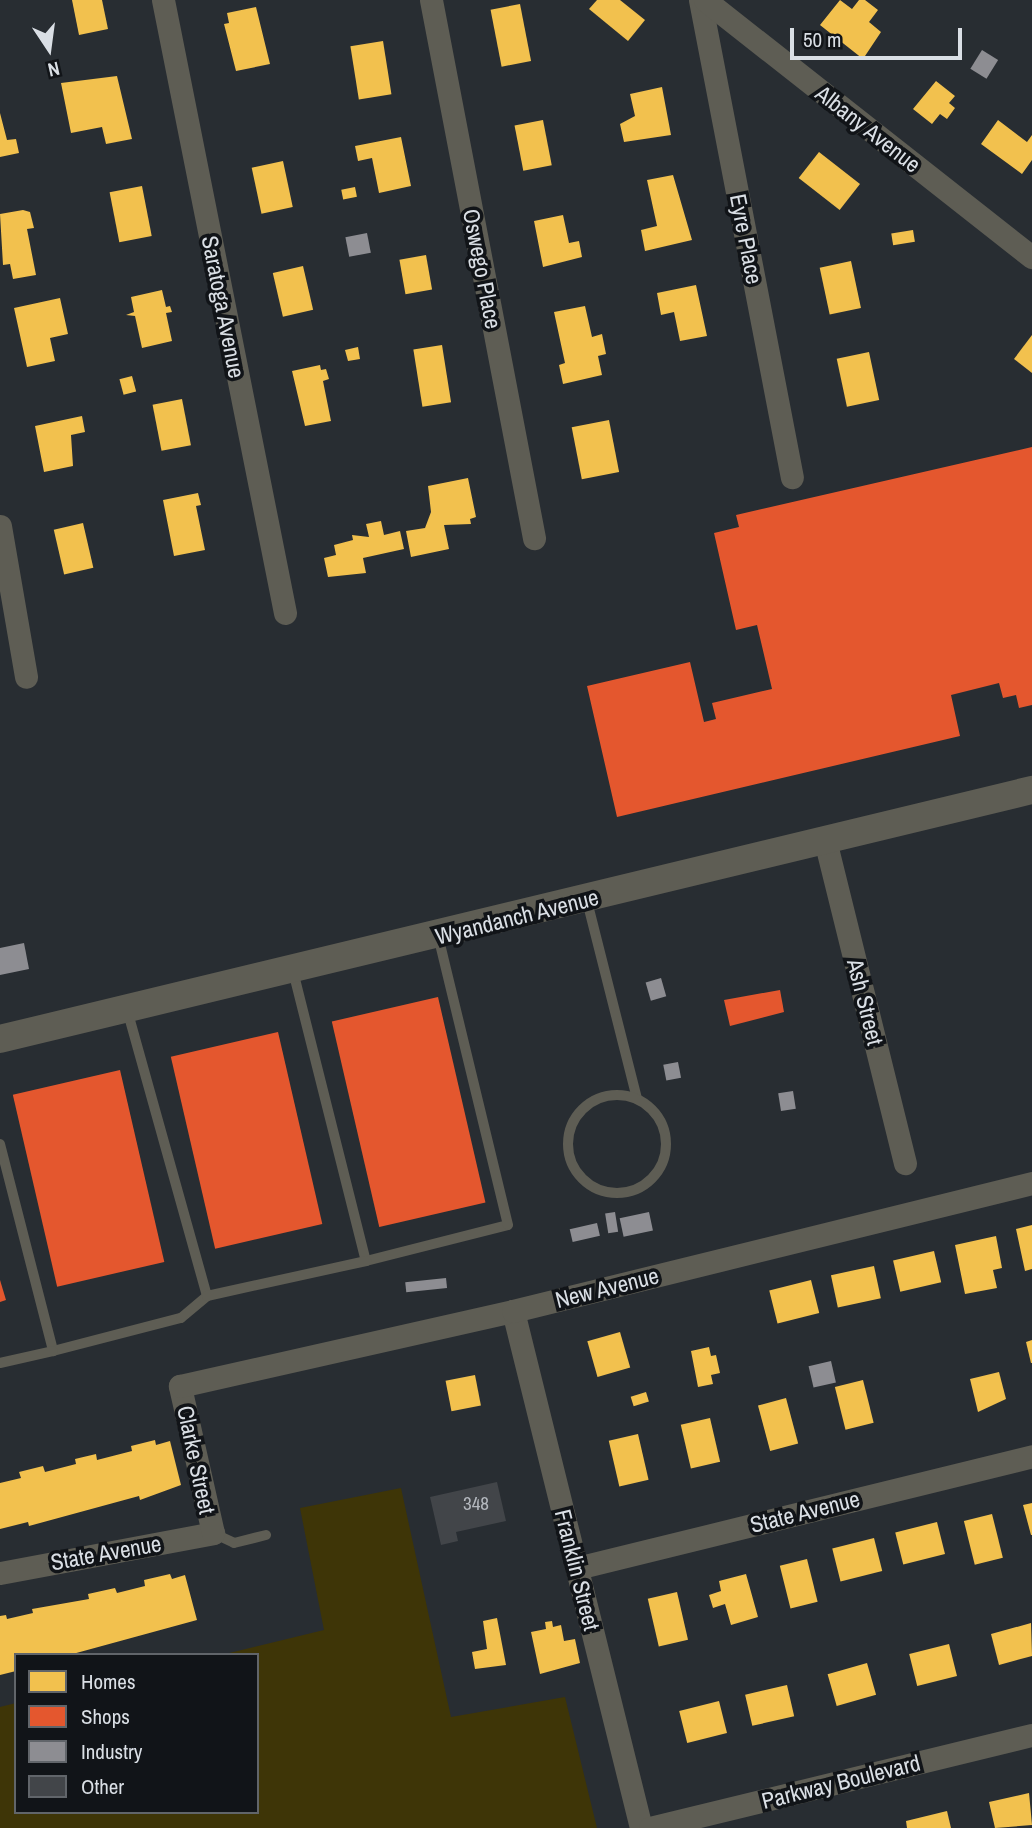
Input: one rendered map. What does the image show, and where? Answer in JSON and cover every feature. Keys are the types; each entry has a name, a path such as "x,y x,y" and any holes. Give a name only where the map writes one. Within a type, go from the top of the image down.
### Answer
{"street":[{"name":"Saratoga Avenue","path":"163,0 285,613"},
{"name":"Oswego Place","path":"431,0 534,538"},
{"name":"Eyre Place","path":"700,0 792,477"},
{"name":"Albany Avenue","path":"705,0 1032,257"},
{"path":"0,526 26,677"},
{"name":"Wyandanch Avenue","path":"0,1039 587,901 1032,790"},
{"name":"Ash Street","path":"825,840 905,1163"},
{"name":"New Avenue","path":"180,1386 513,1311 1032,1182"},
{"name":"Franklin Street","path":"513,1311 641,1828"},
{"name":"Clarke Street","path":"180,1386 212,1533"},
{"name":"State Avenue","path":"577,1568 1032,1456"},
{"name":"State Avenue","path":"0,1573 212,1533"},
{"name":"Parkway Boulevard","path":"650,1828 1032,1735"}],"lane":[{"path":"587,901 637,1099 650,1107 663,1126 667,1149 663,1164 641,1187 624,1193 591,1186 570,1160 571,1126 592,1101 614,1095 637,1099"},
{"path":"0,1363 181,1318 207,1297 508,1225 438,936"},
{"path":"293,971 366,1261"},
{"path":"127,1010 207,1297"},
{"path":"0,1144 53,1350"},
{"path":"212,1533 234,1543 266,1535"}],"shaded area":[{"path":"401,1488 451,1717 565,1697 597,1828 0,1828 0,1707 14,1704 14,1814 259,1814 259,1653 229,1653 324,1630 300,1508"}],"building: Homes":[{"path":"72,0 102,0 108,29 79,35"},
{"path":"597,0 620,0 645,20 628,41 589,9"},
{"path":"840,0 852,9 859,0 865,0 878,10 869,22 881,32 863,59 820,25"},
{"path":"520,4 531,61 502,67 491,10"},
{"path":"256,7 270,64 236,71 224,24 229,23 227,13"},
{"path":"383,41 391,94 359,99 350,46"},
{"path":"117,76 132,139 106,144 102,127 71,133 61,83"},
{"path":"936,81 955,96 949,103 955,108 947,119 940,114 932,124 913,109"},
{"path":"662,87 671,135 624,142 620,124 635,116 630,94"},
{"path":"0,113 7,140 16,139 19,153 0,157"},
{"path":"543,120 552,165 523,171 515,126"},
{"path":"998,120 1027,142 1032,135 1032,160 1022,174 981,144"},
{"path":"401,137 411,186 379,193 372,158 358,161 355,146"},
{"path":"819,152 860,184 840,210 799,178"},
{"path":"283,161 293,207 261,214 252,168"},
{"path":"673,175 692,240 645,251 641,230 657,226 647,180"},
{"path":"142,186 152,236 119,242 110,192"},
{"path":"355,187 357,197 343,199 341,190"},
{"path":"23,210 30,212 34,228 27,229 36,275 13,279 10,264 3,265 0,214"},
{"path":"563,215 569,243 579,241 582,257 543,267 534,221"},
{"path":"913,230 915,242 893,245 891,233"},
{"path":"426,255 432,289 405,294 399,260"},
{"path":"851,261 861,308 830,315 820,268"},
{"path":"303,266 313,310 283,317 273,273"},
{"path":"696,285 707,336 680,341 674,312 661,315 657,293"},
{"path":"162,290 166,307 170,306 172,312 166,313 172,341 142,348 135,316 126,315 134,312 131,297"},
{"path":"60,298 68,334 50,338 55,361 27,367 14,308"},
{"path":"585,306 592,337 602,334 606,354 598,356 602,375 563,384 559,365 565,363 554,312"},
{"path":"1032,335 1032,373 1014,359"},
{"path":"442,345 451,402 422,407 413,350"},
{"path":"358,347 360,359 348,361 345,350"},
{"path":"869,352 879,400 847,407 837,359"},
{"path":"320,365 321,370 326,369 329,379 323,381 331,421 305,426 292,371"},
{"path":"132,376 136,391 124,395 119,379"},
{"path":"182,399 191,445 162,451 153,405"},
{"path":"82,416 85,432 71,435 73,466 44,472 35,426"},
{"path":"609,420 619,472 582,479 572,427"},
{"path":"468,478 476,517 470,519 471,524 444,525 449,549 411,557 406,531 425,528 431,512 428,486"},
{"path":"198,493 201,505 196,506 205,550 174,556 163,500"},
{"path":"381,521 384,535 400,531 404,549 363,558 366,573 328,577 324,558 336,555 334,545 353,540 352,535 369,537 366,524"},
{"path":"83,523 93,568 64,575 54,530"},
{"path":"1032,1225 1032,1269 1025,1271 1016,1229"},
{"path":"996,1236 1002,1268 993,1270 997,1288 965,1294 955,1245"},
{"path":"934,1251 941,1282 900,1292 893,1260"},
{"path":"874,1266 881,1298 838,1307 831,1275"},
{"path":"811,1280 819,1313 778,1323 769,1290"},
{"path":"620,1332 630,1368 598,1377 587,1341"},
{"path":"1032,1340 1032,1363 1031,1363 1026,1342"},
{"path":"709,1347 711,1356 716,1355 720,1373 711,1375 713,1384 698,1387 691,1351"},
{"path":"999,1372 1006,1399 978,1412 970,1379"},
{"path":"475,1375 481,1405 451,1411 446,1381"},
{"path":"863,1380 874,1423 846,1430 835,1387"},
{"path":"646,1392 649,1402 634,1406 631,1397"},
{"path":"786,1398 798,1443 770,1451 758,1406"},
{"path":"710,1418 720,1462 691,1469 681,1425"},
{"path":"638,1434 649,1480 619,1487 609,1441"},
{"path":"155,1440 156,1445 170,1441 181,1485 140,1500 139,1496 29,1526 28,1522 0,1529 0,1483 21,1478 19,1472 43,1466 45,1472 76,1464 75,1459 96,1454 97,1460 132,1451 131,1446"},
{"path":"1032,1503 1032,1535 1031,1535 1023,1505"},
{"path":"992,1514 1003,1558 975,1565 964,1521"},
{"path":"937,1522 945,1554 903,1564 895,1532"},
{"path":"874,1538 882,1571 841,1581 832,1548"},
{"path":"807,1559 818,1602 790,1608 780,1566"},
{"path":"170,1574 172,1579 185,1575 197,1620 76,1653 14,1653 14,1672 0,1675 0,1616 6,1615 7,1619 33,1613 32,1609 89,1599 88,1594 115,1588 117,1593 145,1586 144,1580"},
{"path":"746,1574 758,1617 731,1625 725,1604 713,1608 709,1595 721,1591 719,1581"},
{"path":"677,1592 688,1640 659,1646 648,1599"},
{"path":"497,1618 506,1665 475,1669 472,1652 487,1649 483,1621"},
{"path":"552,1621 553,1627 561,1625 564,1641 575,1639 580,1663 540,1674 531,1632 546,1629 545,1622"},
{"path":"1031,1623 1032,1656 999,1665 991,1634"},
{"path":"949,1644 957,1676 917,1686 909,1654"},
{"path":"867,1663 876,1695 837,1706 828,1674"},
{"path":"787,1685 794,1716 752,1726 745,1695"},
{"path":"719,1701 727,1733 687,1743 679,1711"},
{"path":"1029,1793 1032,1825 995,1828 989,1802"},
{"path":"947,1811 951,1828 907,1828 906,1821"}],"building: Shops":[{"path":"1032,447 1032,705 1019,708 1016,695 1003,698 999,683 951,695 960,736 617,817 587,686 690,662 704,722 716,719 712,703 772,689 757,625 736,630 714,533 739,527 736,515"},
{"path":"780,990 784,1012 730,1026 724,1000"},
{"path":"438,997 485,1203 379,1227 332,1022"},
{"path":"278,1032 322,1224 215,1249 171,1057"},
{"path":"120,1070 164,1262 57,1287 13,1095"},
{"path":"0,1280 6,1300 0,1302"}],"building: Industry":[{"path":"982,50 998,60 986,79 970,69"},
{"path":"367,233 371,253 349,257 345,237"},
{"path":"24,943 29,969 0,975 0,948"},
{"path":"661,978 666,996 651,1001 646,982"},
{"path":"678,1062 681,1078 666,1081 663,1065"},
{"path":"793,1091 796,1109 781,1111 778,1093"},
{"path":"615,1212 618,1232 608,1233 605,1214"},
{"path":"649,1212 653,1231 624,1237 620,1218"},
{"path":"597,1223 600,1236 573,1242 570,1229"},
{"path":"446,1278 447,1288 406,1292 405,1282"},
{"path":"831,1361 836,1382 814,1388 809,1366"}],"building: Other":[{"path":"497,1482 506,1521 456,1532 458,1541 441,1545 430,1497"}]}
